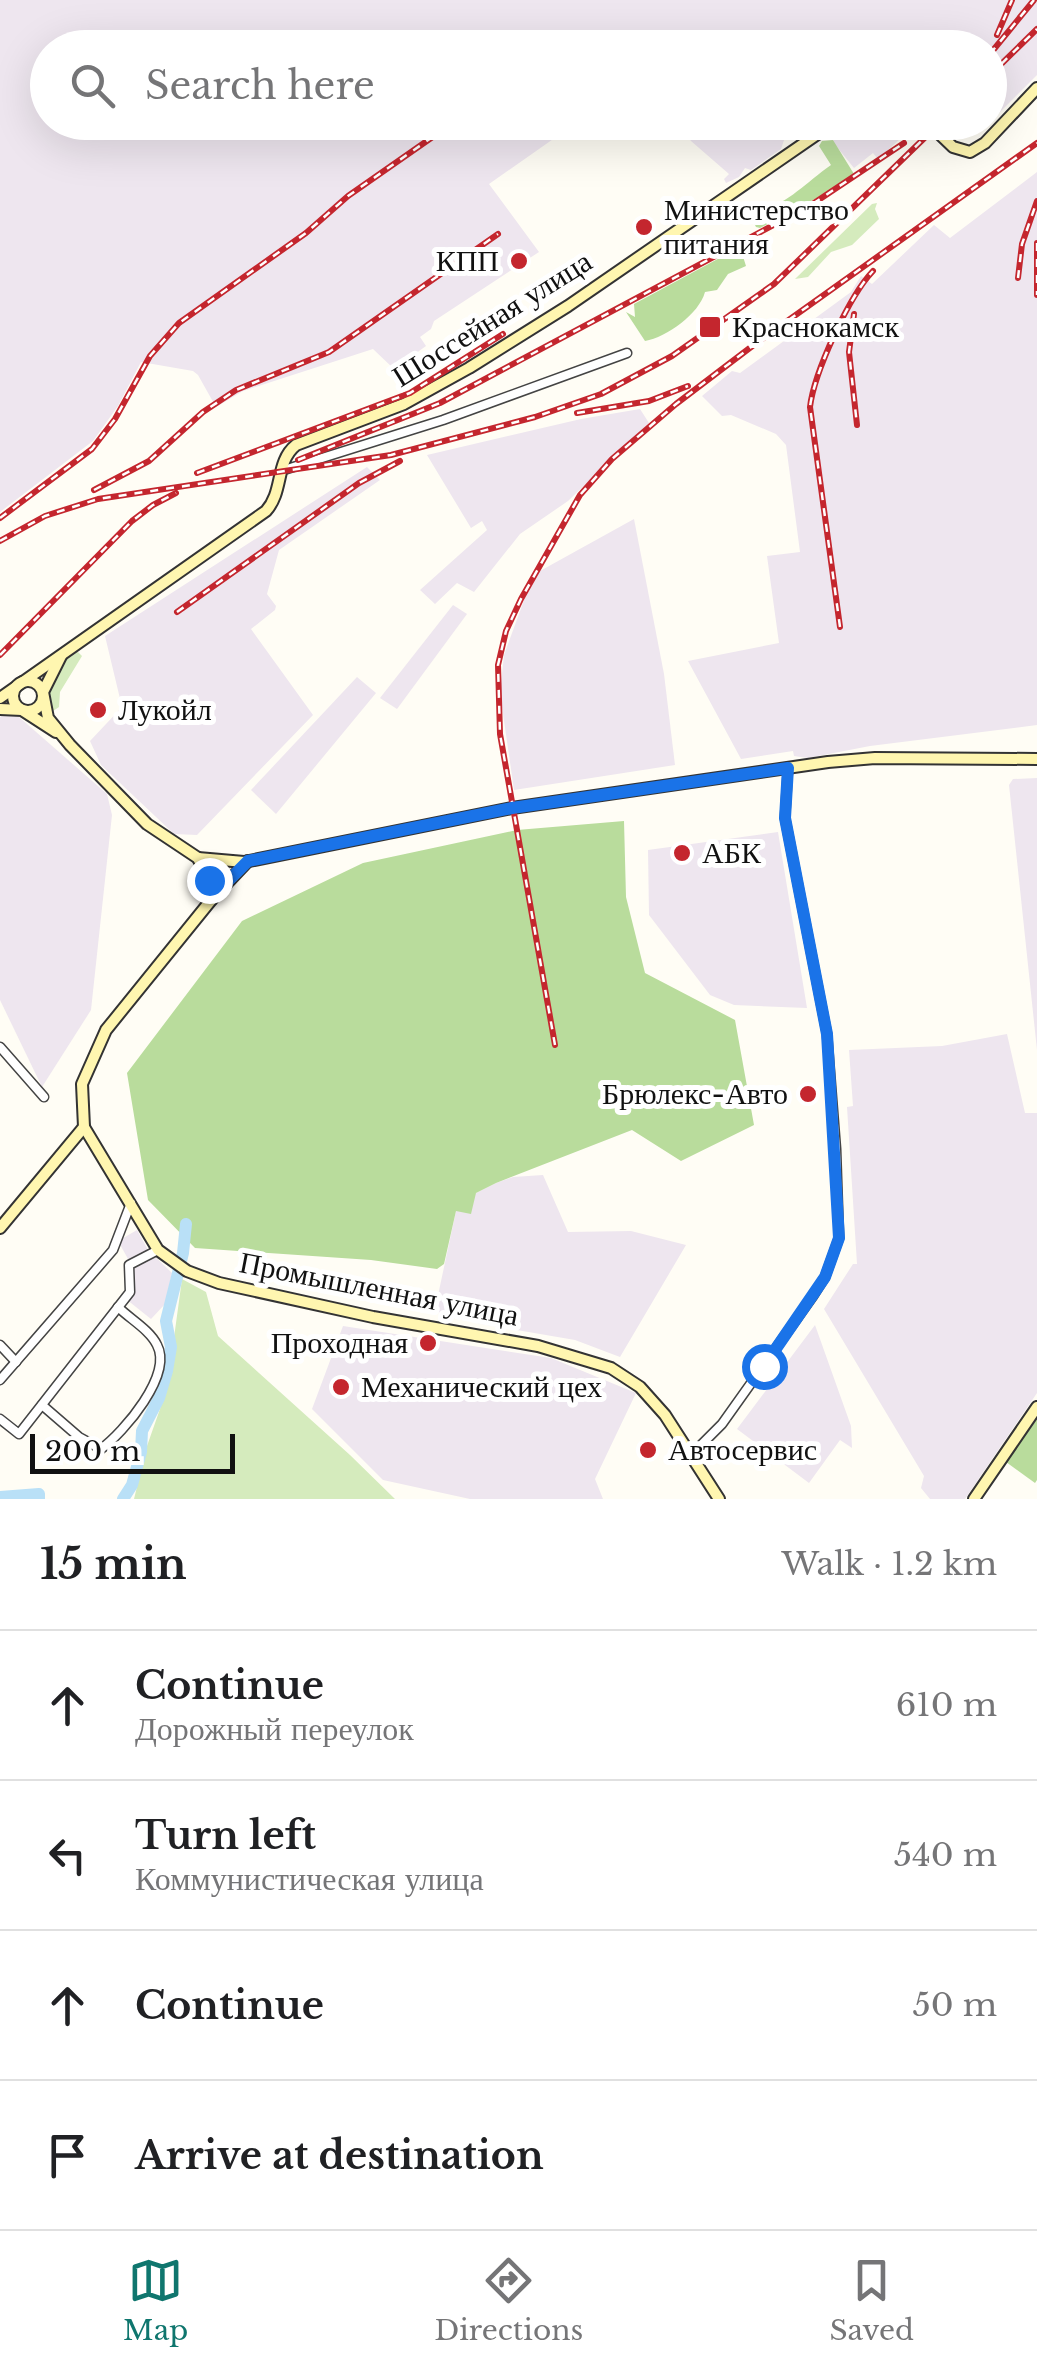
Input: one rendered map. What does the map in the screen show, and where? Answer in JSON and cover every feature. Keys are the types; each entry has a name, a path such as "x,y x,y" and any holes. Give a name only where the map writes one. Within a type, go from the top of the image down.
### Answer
{"main road":[{"path":"1007,118 1037,88"},
{"name":"Шоссейная улица","path":"0,698 266,511 278,495 284,459 296,445 404,404 469,368 568,306 809,140"},
{"path":"947,140 956,149 974,151 985,140"},
{"path":"0,709 36,708 64,651"},
{"path":"61,735 22,710 13,698 22,682 34,683 43,692 45,710 61,735 146,824 198,858 248,861 500,810 788,768 875,758 1037,760"},
{"path":"198,858 212,900"},
{"path":"207,877 210,864 221,860"},
{"path":"221,860 231,867 228,882"},
{"path":"212,900 248,861"},
{"path":"207,877 215,885 228,882"},
{"name":"Промышленная улица","path":"212,900 106,1030 82,1084 84,1126 158,1250 187,1271 240,1288 372,1317 538,1346 610,1368 640,1387 665,1415 718,1499"},
{"path":"0,1228 84,1126"},
{"path":"974,1499 1037,1406"}],"street":[{"path":"287,468 442,420 626,353"},
{"path":"691,1455 722,1424 819,1287 839,1238 827,1034 785,818 788,768"},
{"path":"0,1047 44,1097"},
{"path":"0,1380 114,1250 131,1203"},
{"path":"0,1419 19,1434 130,1292 129,1265 114,1250"},
{"path":"129,1265 158,1250"},
{"path":"42,1405 79,1437 101,1449 144,1400 158,1376 161,1354 152,1338 118,1307"},
{"path":"0,1345 16,1362"}],"shaded area":[{"path":"0,0 1037,0 1037,75 1007,105 1007,30 30,30 30,140 552,140 489,184 539,252 434,321 431,329 420,337 426,346 394,369 373,349 243,391 216,407 193,371 141,362 118,406 93,441 0,512"},
{"path":"784,140 781,149 726,183 724,179 729,174 691,141"},
{"path":"899,140 878,159 873,153 854,168 833,142"},
{"path":"1037,172 1037,725 870,746 808,758 794,756 793,751 741,759 688,661 779,643 767,556 800,552 786,445 776,434 731,415 722,416 702,396 732,371 740,373 851,292 861,276 872,284 934,225 950,238"},
{"path":"640,409 649,423 568,501 520,534 474,592 457,583 435,604 420,590 487,530 482,521 471,528 427,455"},
{"path":"367,467 380,480 279,550 267,594 275,610 251,629 313,715 197,835 174,834 101,765 90,741 122,707 105,636"},
{"path":"634,519 664,674 675,765 514,790 500,693 504,655 527,592 540,571"},
{"path":"453,605 467,614 397,709 380,698"},
{"path":"357,677 376,693 276,814 251,790"},
{"path":"11,710 107,794 112,815 91,1010 42,1087 0,1000 0,717"},
{"path":"1037,778 1037,1050 1009,785 1013,779"},
{"path":"778,832 807,1008 734,1005 710,995 649,915 648,850"},
{"path":"1007,1034 1025,1113 1037,1113 1037,1393 965,1499 930,1499 921,1488 924,1476 824,1309 853,1264 857,1264 847,1107 853,1106 849,1050 942,1046"},
{"path":"543,1175 568,1232 631,1231 686,1245 620,1357 575,1340 481,1324 430,1310 432,1299 437,1300 456,1211 476,1193 496,1183 513,1177"},
{"path":"137,1230 148,1250 172,1273 165,1304 151,1319 126,1299 132,1266 118,1241"},
{"path":"815,1325 851,1426 852,1448 840,1440 809,1483 737,1429"},
{"path":"343,1326 551,1358 636,1393 595,1479 603,1499 470,1499 383,1480 312,1409"}],"green space":[{"path":"833,140 854,174 828,192 756,227 754,212 785,200 831,165 819,146 822,141"},
{"path":"877,203 879,219 852,245 831,252 808,277 795,279 872,204"},
{"path":"740,247 746,266 728,274 717,290 705,292 681,323 645,341 626,312 635,317 634,304"},
{"path":"76,650 82,656 60,692 59,707 53,711 48,700 51,683 63,661"},
{"path":"624,821 626,897 645,973 735,1020 754,1125 681,1161 632,1130 496,1183 476,1193 471,1214 456,1211 444,1264 437,1269 371,1260 195,1248 148,1200 127,1073 242,921 363,863 517,830"},
{"path":"182,1279 206,1292 218,1336 395,1499 134,1499 167,1389"},
{"path":"1037,1419 1037,1480 1035,1483 1006,1462"}],"waterway":[{"path":"123,1499 132,1485 142,1431 167,1371 171,1347 166,1321 186,1224"},
{"path":"0,1497 39,1494 39,1499"}],"railway":[{"path":"999,30 1012,0"},
{"path":"1007,33 1034,0"},
{"path":"1007,58 1037,29"},
{"path":"0,518 92,449 115,419 150,356 179,323 428,140"},
{"path":"0,541 45,516 98,499 391,455 535,417 601,394 672,356 774,284 922,140"},
{"path":"298,460 440,403 811,205 904,143"},
{"path":"555,1045 500,734 498,665 506,631 521,599 580,495 612,459 755,344 1037,143"},
{"path":"1018,278 1022,244 1037,201"},
{"path":"94,490 149,461 203,412 236,390 329,352 498,234"},
{"path":"1037,243 1037,295"},
{"path":"840,627 810,407 834,336 873,271"},
{"path":"854,314 849,352 857,425"},
{"path":"197,473 410,393 503,334"},
{"path":"577,413 649,401 688,386"},
{"path":"177,612 359,483 400,461"},
{"path":"0,655 132,521 176,493"}],"place":[{"name":"Министерство питания","path":"644,227"},
{"name":"КПП","path":"519,261"},
{"name":"Краснокамск","path":"710,327"},
{"name":"Лукойл","path":"98,710"},
{"name":"АБК","path":"682,853"},
{"name":"Брюлекс-Авто","path":"808,1094"},
{"name":"Проходная","path":"428,1343"},
{"name":"Механический цех","path":"341,1387"},
{"name":"Автосервис","path":"648,1450"}],"route":[{"path":"209,880 224,885 248,861 488,812 788,768 785,818 827,1034 839,1238 825,1277 764,1366"}]}
